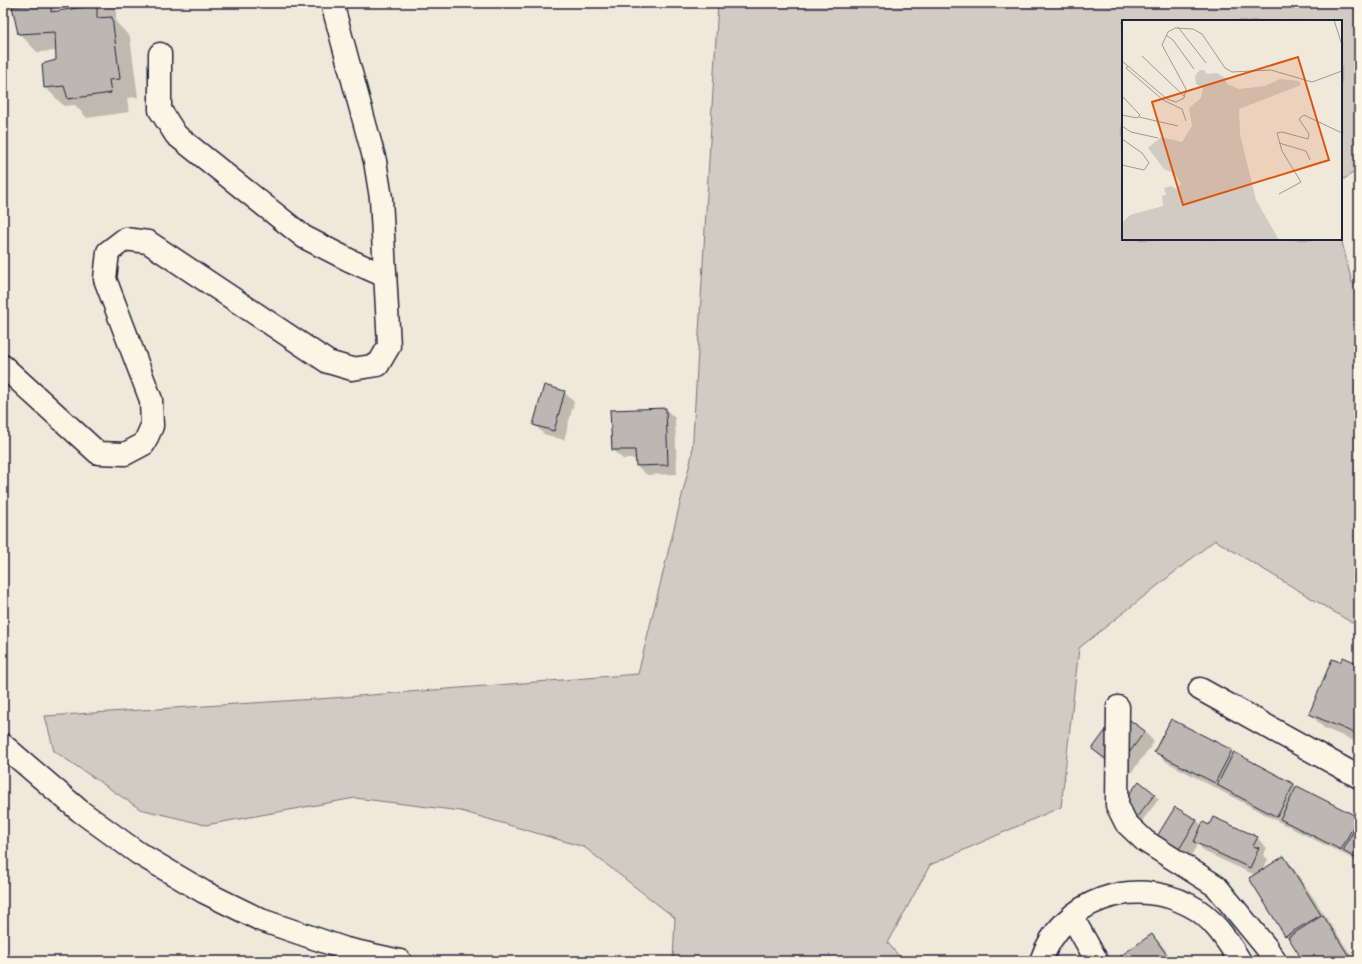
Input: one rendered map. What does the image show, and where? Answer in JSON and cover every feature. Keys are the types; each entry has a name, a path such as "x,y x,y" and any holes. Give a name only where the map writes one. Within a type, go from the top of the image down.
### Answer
{"street":[{"path":"3,366 98,453 125,454 144,444 152,426 151,400 105,279 108,252 125,239 148,242 328,362 352,369 378,365 389,346 381,198 375,161 332,3"},
{"path":"160,54 160,110 176,135 304,237 349,260 385,276"},
{"path":"1200,689 1359,777"},
{"path":"1118,707 1118,805 1126,823 1145,841 1216,886 1275,961"},
{"path":"3,745 80,811 138,852 204,892 268,922 346,949 400,961"},
{"path":"1041,961 1052,937 1081,909 1104,898 1130,892 1158,894 1190,905 1212,921 1240,961"},
{"path":"1072,917 1097,961"}],"shaded area":[{"path":"718,3 1359,3 1359,169 1342,180 1342,20 1122,20 1122,240 1341,240 1352,283 1359,289 1359,627 1215,540 1079,648 1061,807 930,865 888,943 903,961 673,961 675,918 584,847 461,811 355,798 206,825 140,809 54,751 45,716 332,698 638,674 692,455"}],"building":[{"path":"84,3 97,3 97,18 112,17 120,79 109,80 111,93 68,99 64,86 44,88 42,64 56,60 55,32 18,34 12,6 51,4 51,12 84,7"},
{"path":"544,385 565,391 554,431 533,425"},
{"path":"666,408 668,465 636,466 635,450 612,450 610,410"},
{"path":"1343,657 1359,664 1359,735 1309,714 1332,659 1340,662"},
{"path":"1119,712 1145,731 1118,768 1092,749"},
{"path":"1171,719 1232,750 1215,783 1154,752"},
{"path":"1234,752 1294,784 1277,817 1217,785"},
{"path":"1139,781 1155,794 1136,818 1120,806"},
{"path":"1297,786 1358,817 1341,850 1280,819"},
{"path":"1175,807 1197,820 1173,859 1151,846"},
{"path":"1213,817 1258,837 1253,846 1259,848 1250,868 1194,842 1203,822 1209,825"},
{"path":"1359,820 1359,860 1343,851"},
{"path":"1284,856 1321,915 1285,936 1249,878"},
{"path":"1323,915 1352,961 1303,961 1288,937"},
{"path":"1152,934 1171,961 1122,961 1119,957"}]}
